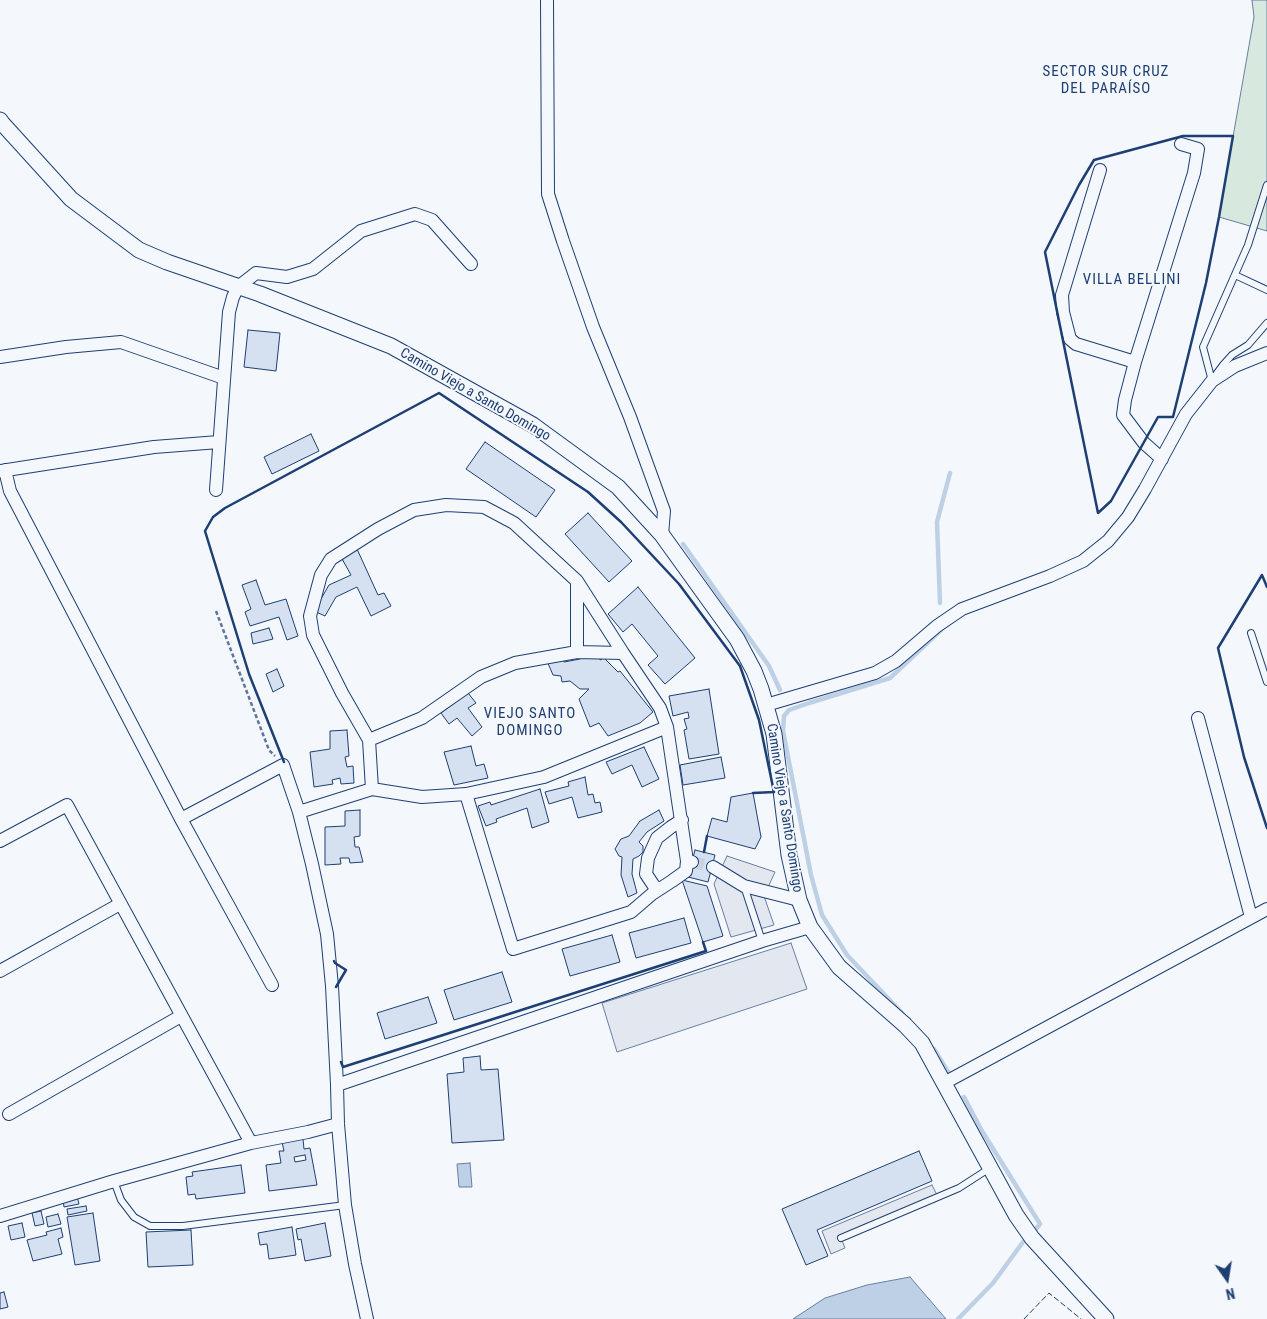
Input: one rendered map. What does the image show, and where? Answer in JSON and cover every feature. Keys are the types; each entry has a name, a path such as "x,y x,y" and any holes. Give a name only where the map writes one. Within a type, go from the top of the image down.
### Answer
{"street":[{"path":"547,0 548,194 590,318 630,416 664,511 662,535"},
{"name":"Camino Viejo a Santo Domingo","path":"0,120 71,198 140,250 167,262 260,294 391,346 533,425 618,487 662,535 737,639 754,671 774,734 789,855 799,900 810,927 839,967 905,1025 922,1043 1016,1215 1032,1238 1106,1319"},
{"path":"1162,459 1144,443 1124,416 1124,400 1194,173 1198,149 1181,144"},
{"path":"1100,170 1062,295 1064,312 1070,338 1076,344 1135,362"},
{"path":"216,490 229,312 238,287 256,273 287,277 313,269 361,231 415,214 432,220 471,264"},
{"path":"0,357 66,347 121,342 224,378"},
{"path":"766,705 875,673 896,662 937,626 962,609 1050,576 1083,561 1108,541 1128,516 1186,414 1212,381 1235,366 1267,352"},
{"path":"219,442 154,447 3,471 10,491 181,819 272,985"},
{"path":"372,788 369,740 342,693 313,635 310,616 321,575 331,560 378,528 414,510 446,505 484,507 514,523 576,581 660,708 667,728 690,861 686,871 652,894 631,912 513,949 466,794"},
{"path":"576,581 577,652"},
{"path":"369,740 422,718 481,677 515,663 577,652 623,653"},
{"path":"1198,718 1251,918"},
{"path":"299,812 372,788 422,797 466,794 544,777 667,728"},
{"path":"181,819 283,765 299,812 326,934 332,986 338,1124 345,1205 367,1319"},
{"path":"0,840 67,805 250,1143"},
{"path":"660,889 654,886 646,874 648,858 657,838 682,820"},
{"path":"712,867 744,886 799,900"},
{"path":"0,971 120,904"},
{"path":"944,1083 1267,908"},
{"path":"337,1085 810,927"},
{"path":"9,1114 181,1016"},
{"path":"0,1216 114,1181 250,1143 338,1124"}],"lane":[{"path":"1212,381 1203,347 1248,245 1267,185"},
{"path":"1235,275 1267,290"},
{"path":"1212,381 1232,354 1248,345 1267,323"},
{"path":"1251,633 1267,682"},
{"path":"744,886 762,942"},
{"path":"841,1238 959,1188 990,1168"},
{"path":"114,1181 121,1200 134,1218 150,1226 183,1226 345,1205"}],"path":[{"path":"216,611 269,750 283,765"}],"shaded area":[{"path":"1252,0 1267,0 1267,231 1219,217 1254,17"},
{"path":"727,856 775,872 764,896 774,925 731,937 714,884"},
{"path":"791,943 807,989 617,1052 602,1003"},
{"path":"932,1185 938,1197 841,1238 845,1248 831,1254 822,1231"}],"water":[{"path":"470,1163 472,1187 459,1187 457,1164"},
{"path":"910,1277 946,1319 793,1319 825,1298 867,1285"}],"building":[{"path":"248,330 280,333 276,371 244,367"},
{"path":"311,434 319,451 272,474 264,457"},
{"path":"485,442 555,490 536,517 466,469"},
{"path":"588,513 632,561 609,582 565,534"},
{"path":"357,549 378,595 384,593 391,606 371,616 357,587 336,597 325,616 314,611 329,585 351,575 341,557"},
{"path":"256,580 265,605 286,599 298,636 287,640 279,617 250,626 245,612 251,609 242,585"},
{"path":"638,587 695,658 665,684 648,665 658,656 632,624 623,632 608,614"},
{"path":"269,628 273,639 253,644 251,633"},
{"path":"593,655 601,660 603,657 618,672 620,671 653,712 640,723 608,736 599,723 590,727 579,699 589,689 580,689 570,681 562,682 561,676 553,675 547,661 563,660 564,662 580,659 578,657"},
{"path":"277,669 284,686 273,692 266,674"},
{"path":"709,689 719,754 689,759 684,730 687,729 684,719 689,718 688,712 673,716 669,696"},
{"name":"VIEJO SANTO DOMINGO","path":"468,693 476,703 468,708 482,727 472,736 457,718 449,724 441,713"},
{"path":"347,730 349,756 345,757 347,767 353,766 354,783 341,784 340,778 332,780 333,784 314,787 310,752 330,749 330,731"},
{"name":"VIEJO SANTO DOMINGO","path":"471,746 476,766 484,764 488,778 454,785 444,752"},
{"name":"VIEJO SANTO DOMINGO","path":"644,747 659,779 642,787 632,765 612,774 606,762"},
{"path":"721,757 725,778 683,785 680,765"},
{"name":"VIEJO SANTO DOMINGO","path":"585,777 588,795 593,794 595,803 600,802 602,812 578,818 572,797 549,804 545,792 569,786 568,782"},
{"path":"540,789 549,822 532,828 527,808 496,819 497,822 486,826 478,806 490,802 491,805"},
{"path":"753,793 761,837 755,849 707,836 712,818 727,822 731,797"},
{"path":"360,810 360,836 354,837 355,847 359,847 363,862 350,863 349,858 340,858 341,864 325,865 325,827 345,826 345,811"},
{"path":"659,810 664,821 647,832 639,842 643,846 643,852 633,859 632,874 637,893 628,897 621,875 622,857 619,856 615,849 621,839 629,836 640,821"},
{"path":"695,850 715,855 708,882 688,877"},
{"path":"682,880 707,886 723,936 703,942"},
{"path":"684,918 691,943 636,958 629,933"},
{"path":"612,935 620,962 570,976 562,949"},
{"path":"502,972 512,1002 454,1020 444,990"},
{"path":"428,997 437,1023 385,1039 377,1013"},
{"path":"480,1056 481,1070 498,1069 504,1140 452,1143 447,1074 464,1072 463,1058"},
{"path":"303,1139 304,1149 310,1148 317,1185 269,1191 266,1165 281,1163 279,1151 284,1151 282,1142","holes":["305,1155 306,1160 295,1162 294,1157"]},
{"path":"919,1151 932,1181 817,1230 828,1256 806,1265 782,1209"},
{"path":"241,1165 245,1193 196,1199 195,1194 188,1195 186,1177 193,1176 192,1172"},
{"path":"77,1196 79,1204 64,1207 63,1200"},
{"path":"86,1206 87,1211 68,1215 67,1209"},
{"path":"41,1211 44,1224 35,1226 32,1213"},
{"path":"93,1213 100,1261 75,1265 67,1217"},
{"path":"58,1214 61,1224 48,1227 46,1217"},
{"path":"22,1223 25,1237 11,1240 8,1226"},
{"path":"325,1223 331,1256 305,1261 301,1239 298,1240 296,1229"},
{"path":"292,1227 296,1255 269,1259 267,1244 260,1245 258,1233"},
{"path":"61,1228 63,1237 58,1239 62,1254 33,1261 27,1240 47,1235 46,1232"},
{"path":"191,1230 193,1265 148,1267 146,1232"},
{"path":"4,1292 8,1307 0,1309 0,1293"}],"waterway":[{"path":"940,603 937,522 950,473"},
{"path":"683,544 769,666 780,690"},
{"path":"902,1013 847,955 822,915 811,875 783,731 784,716 789,710 890,678 941,630"},
{"path":"934,1049 950,1075"},
{"path":"964,1097 982,1131 1040,1224 1036,1229"},
{"path":"958,1319 993,1283 1023,1242"}],"tunnel":[{"path":"692,862 713,867"}],"fence":[{"path":"1024,1319 1049,1293 1081,1319"}],"wall":[{"path":"1183,136 1233,136 1206,283 1173,417 1158,417 1111,501 1098,513 1045,252 1094,160 1183,136"},
{"path":"284,762 249,674 205,531 213,517 225,508 439,393 588,492 621,522 679,584 740,666 759,720 774,792 753,793"},
{"path":"1267,587 1262,575 1218,648 1244,757 1267,828"},
{"path":"704,852 707,836"},
{"path":"341,1062 343,1067 706,951 703,942"},
{"path":"334,961 346,970 336,987"}],"district":[{"name":"SECTOR SUR CRUZ DEL PARAÍSO","path":"1106,80"},
{"name":"VILLA BELLINI","path":"1132,280"},
{"name":"VIEJO SANTO DOMINGO","path":"530,722"}]}
